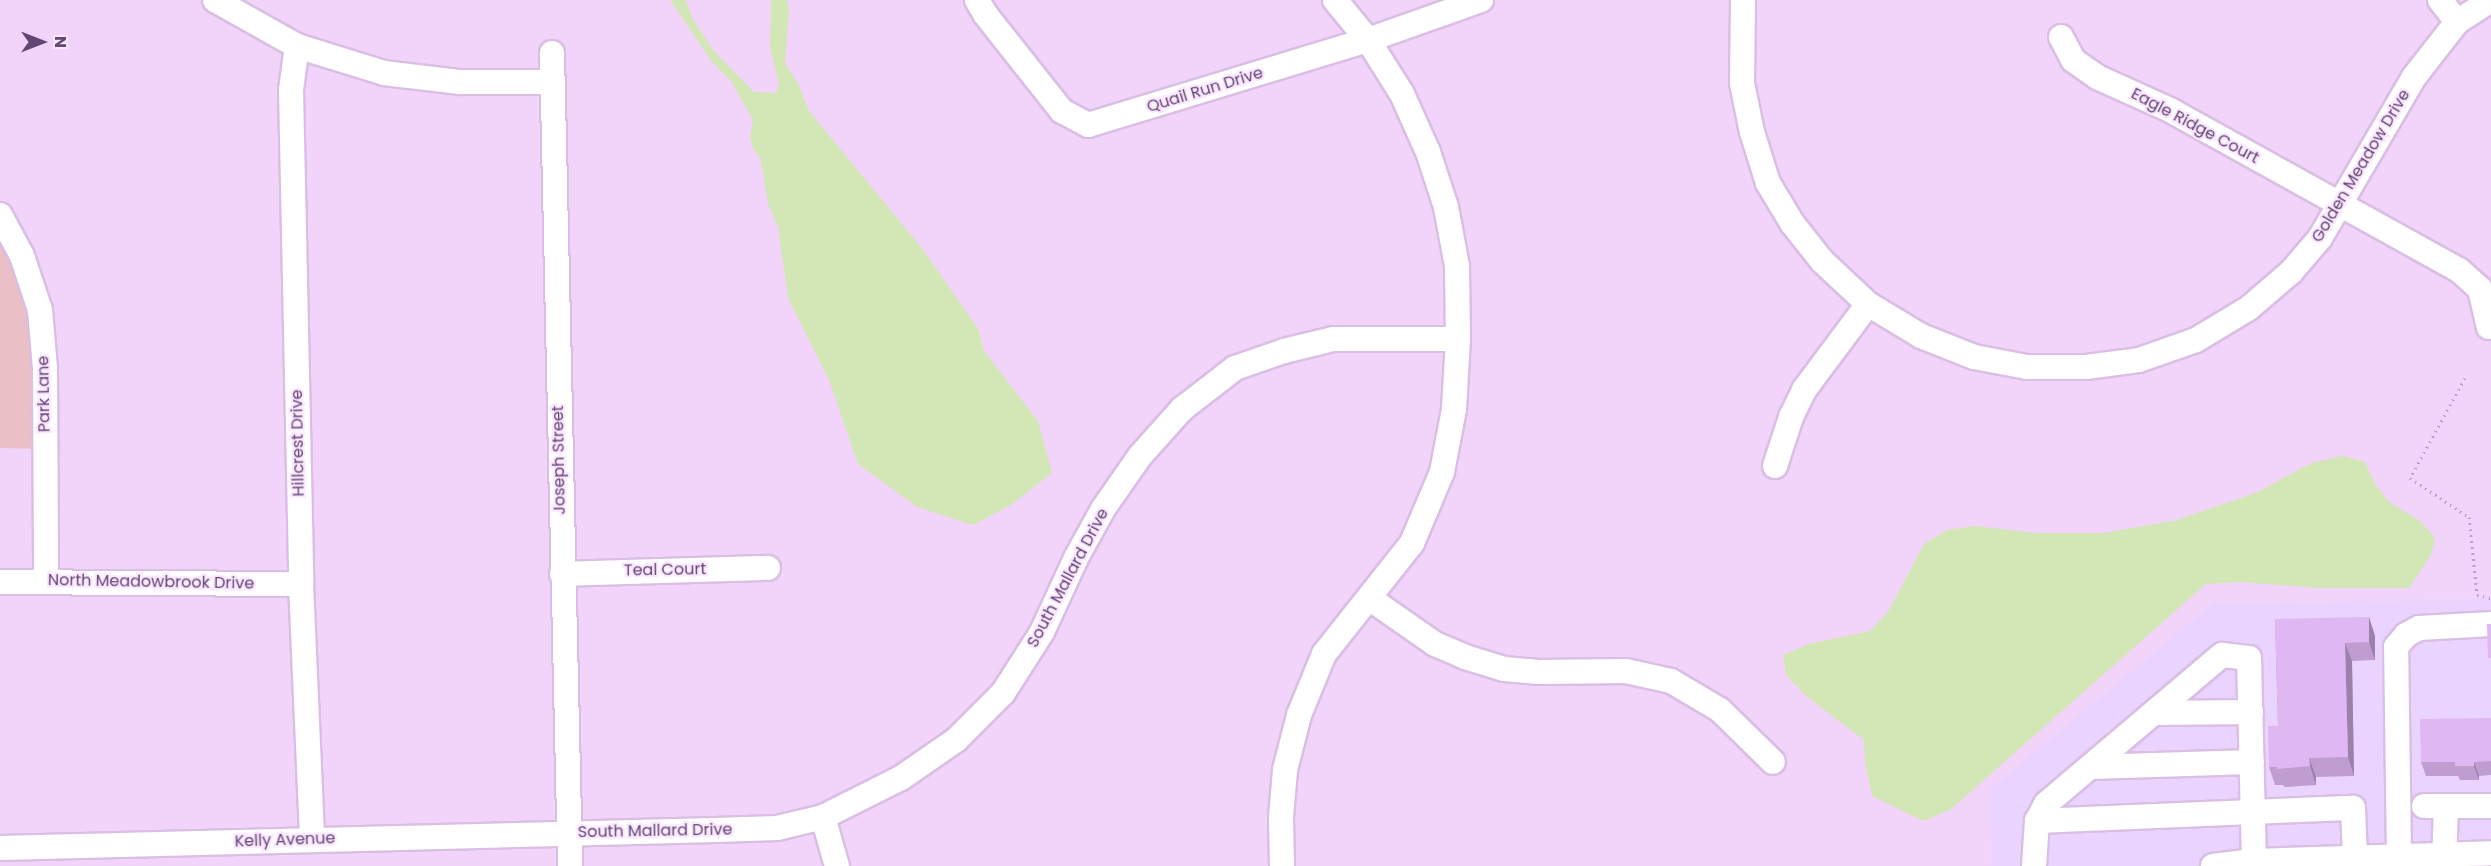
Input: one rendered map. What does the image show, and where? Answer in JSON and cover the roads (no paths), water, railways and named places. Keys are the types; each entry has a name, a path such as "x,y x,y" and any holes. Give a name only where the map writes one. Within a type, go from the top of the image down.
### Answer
{"street":[{"path":"215,0 297,46 384,74 460,82 552,82"},
{"name":"Quail Run Drive","path":"977,0 985,14 1062,111 1088,124 1368,40 1482,0"},
{"path":"1282,866 1281,817 1286,770 1299,714 1324,654 1412,543 1442,472 1454,409 1458,339 1457,266 1446,207 1428,152 1402,94 1368,40 1335,0"},
{"name":"Golden Meadow Drive","path":"1743,0 1742,83 1752,132 1768,183 1792,223 1822,261 1868,304 1921,336 1974,357 2027,367 2086,367 2139,360 2196,340 2249,308 2291,272 2320,238 2414,77 2457,22 2491,0"},
{"path":"2440,0 2457,22"},
{"name":"Eagle Ridge Court","path":"2061,37 2073,60 2097,77 2170,110 2458,270 2480,289 2489,327"},
{"name":"Hillcrest Drive","path":"297,46 291,90 302,584 312,840"},
{"name":"Joseph Street","path":"552,53 570,866"},
{"name":"Park Lane","path":"0,215 22,256 40,310 45,368 46,581"},
{"path":"1775,466 1791,417 1804,390 1868,304"},
{"name":"South Mallard Drive","path":"569,833 777,828 823,817 901,778 956,740 1003,693 1042,632 1076,558 1103,509 1140,456 1182,409 1235,368 1284,351 1333,339 1458,339"},
{"name":"Teal Court","path":"562,574 768,568"},
{"name":"North Meadowbrook Drive","path":"0,582 302,584"},
{"path":"1369,598 1435,644 1504,669 1539,672 1626,671 1671,681 1720,710 1773,762"},
{"path":"2399,856 2396,647 2406,635 2419,628 2491,624"},
{"path":"2034,866 2037,821 2046,804 2222,655 2249,658 2254,861"},
{"path":"2154,713 2251,712"},
{"path":"2090,767 2252,762"},
{"path":"2443,861 2435,806 2491,806"},
{"path":"2037,821 2353,808 2355,858"},
{"path":"823,817 837,866"},
{"name":"Kelly Avenue","path":"0,848 34,857 312,840 569,833"},
{"path":"2213,866 2254,861 2399,856 2443,861 2491,853"}]}
